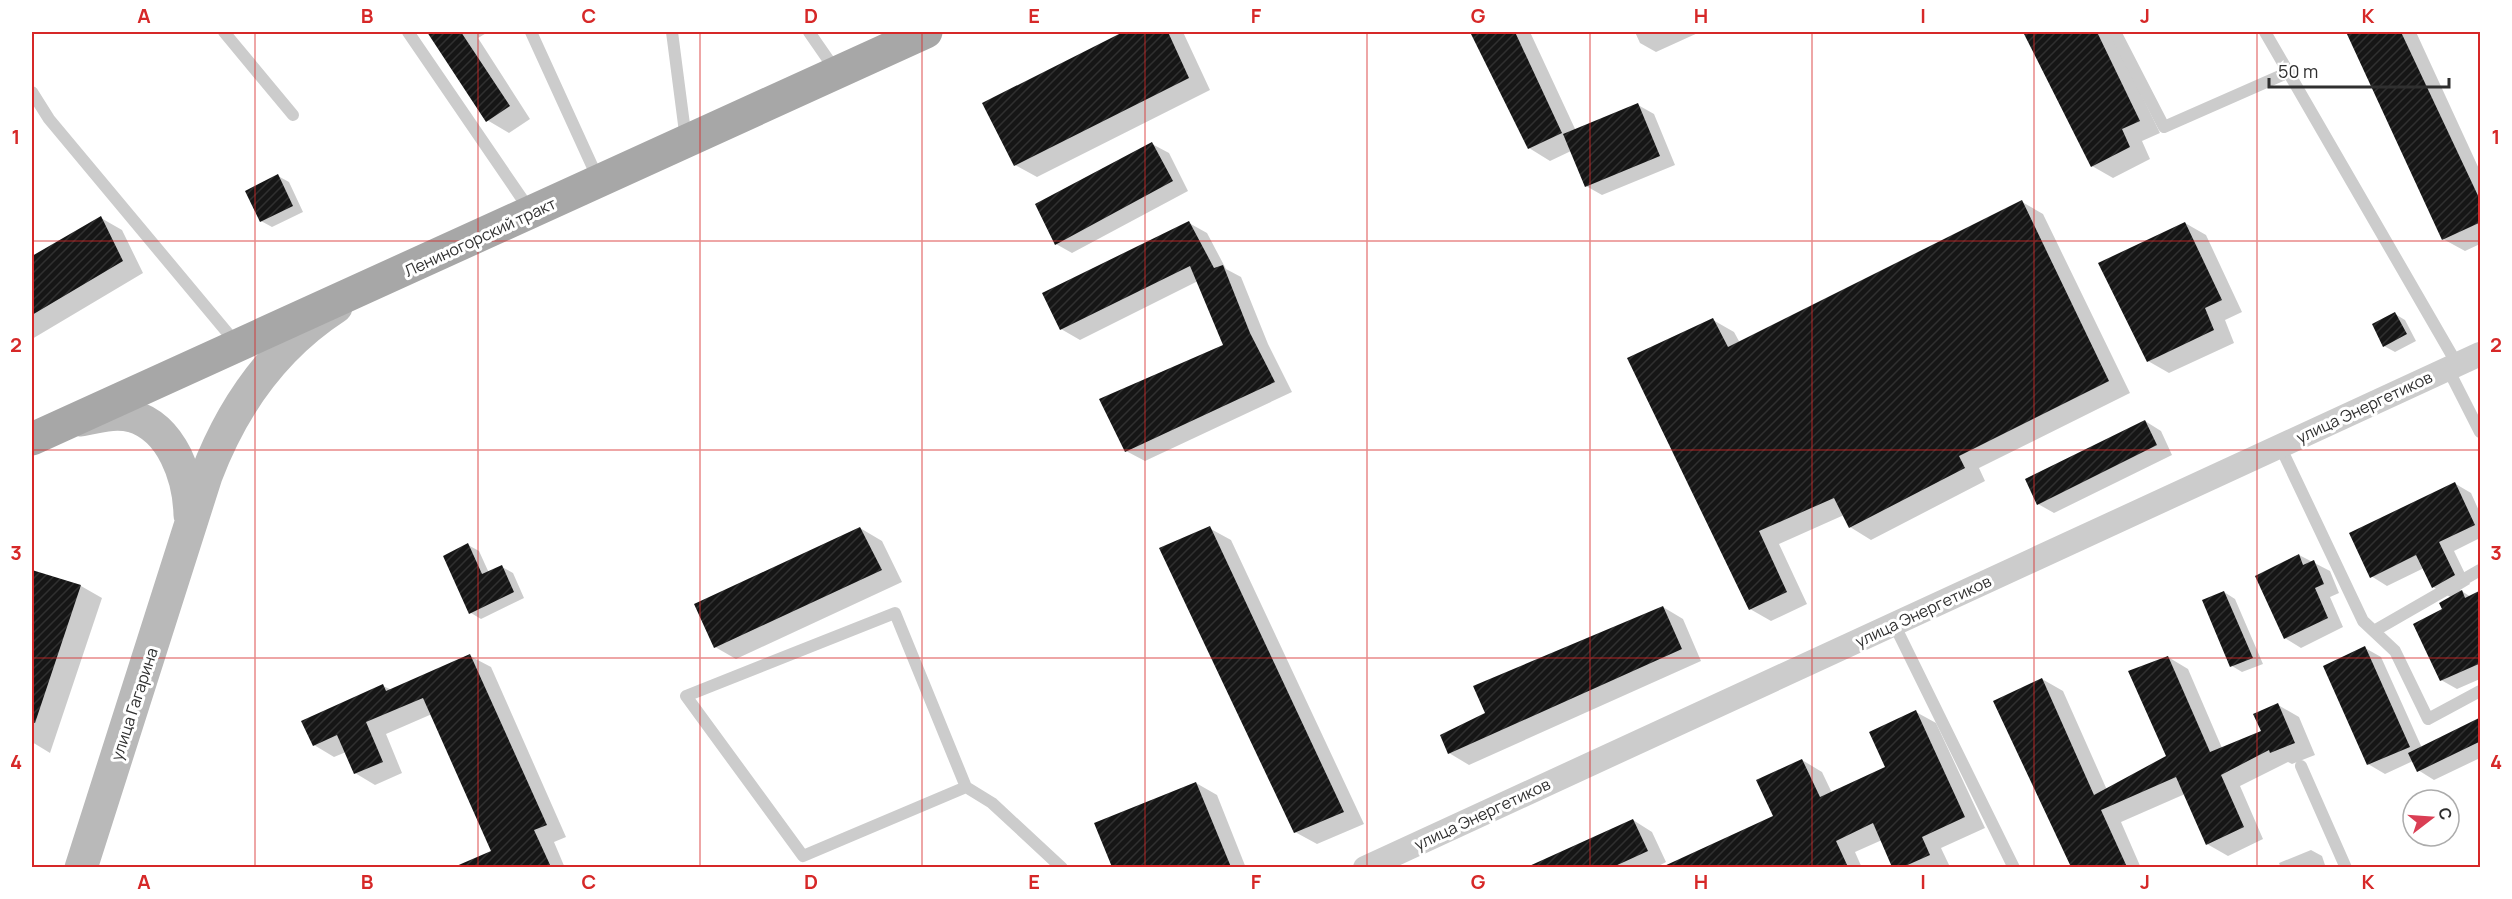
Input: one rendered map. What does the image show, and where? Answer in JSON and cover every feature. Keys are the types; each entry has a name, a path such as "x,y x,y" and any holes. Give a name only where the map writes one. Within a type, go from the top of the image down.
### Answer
{"main road":[{"name":"Лениногорский тракт","path":"32,440 926,32"}],"street":[{"name":"улица Гагарина","path":"81,867 214,455 243,398 277,357 301,335 359,292"},
{"name":"улица Энергетиков","path":"1365,867 2481,354"},
{"name":"улица Гагарина","path":"71,422 102,416 125,415 148,424 161,436 180,464 186,480 190,518 186,540"}],"lane":[{"path":"224,32 294,115"},
{"path":"408,32 532,213"},
{"path":"531,32 599,182"},
{"path":"672,32 687,142"},
{"path":"809,32 837,72"},
{"path":"2115,32 2164,127 2289,72"},
{"path":"2265,32 2452,367 2481,432"},
{"path":"32,92 49,119 239,346"},
{"path":"2280,446 2363,621 2395,651 2428,719 2481,691"},
{"path":"2374,631 2481,570"},
{"path":"966,787 803,856 686,696 895,613 966,787 992,803 1062,867"},
{"path":"1894,624 2014,867"},
{"path":"2301,766 2346,867"}],"building":[{"path":"427,32 461,32 510,106 486,122"},
{"path":"1123,32 1168,32 1189,78 1014,166 982,103"},
{"path":"1470,32 1515,32 1562,133 1528,149"},
{"path":"2023,32 2097,32 2140,121 2122,129 2130,147 2091,167"},
{"path":"2346,32 2401,32 2481,202 2481,222 2442,240"},
{"path":"1638,103 1660,156 1585,187 1563,134"},
{"path":"1152,142 1173,181 1055,245 1035,204"},
{"path":"278,174 293,206 260,222 245,191"},
{"path":"2022,200 2109,381 1959,456 1965,468 1849,528 1834,498 1759,531 1787,592 1749,610 1627,358 1713,318 1728,347"},
{"path":"101,216 123,261 32,315 32,256"},
{"path":"1189,221 1214,268 1223,265 1250,333 1275,382 1125,452 1099,399 1223,345 1190,266 1060,330 1042,293"},
{"path":"2185,222 2222,300 2205,308 2214,330 2147,362 2098,263"},
{"path":"2395,312 2407,334 2383,347 2372,324"},
{"path":"2145,420 2157,445 2037,505 2025,479"},
{"path":"2455,482 2475,525 2439,542 2455,575 2432,588 2416,555 2370,578 2349,533"},
{"path":"1210,526 1344,812 1294,833 1159,548"},
{"path":"860,527 882,570 714,648 694,604"},
{"path":"468,543 482,574 502,565 514,592 469,614 443,556"},
{"path":"2299,554 2303,565 2314,560 2324,584 2315,588 2328,618 2284,639 2255,576"},
{"path":"32,570 81,585 35,723 32,722"},
{"path":"2462,590 2465,598 2481,590 2481,663 2440,681 2413,624 2442,609 2439,603"},
{"path":"2224,591 2253,658 2230,667 2202,600"},
{"path":"1663,606 1682,649 1448,754 1440,735 1485,713 1473,686"},
{"path":"2365,646 2410,747 2367,765 2323,666"},
{"path":"470,654 547,825 534,830 551,867 454,867 491,851 423,698 366,722 383,762 354,774 337,735 313,746 301,721 383,684 386,691"},
{"path":"2168,656 2210,752 2261,731 2253,714 2278,703 2295,743 2270,753 2269,750 2221,775 2244,827 2206,845 2176,777 2101,810 2127,867 2071,867 1993,701 2042,678 2094,795 2166,756 2128,671"},
{"path":"1916,710 1965,817 1922,837 1930,855 1903,867 1892,867 1873,823 1836,841 1848,867 1662,867 1773,816 1756,780 1802,759 1820,797 1885,767 1869,732"},
{"path":"2481,717 2481,741 2417,772 2408,753"},
{"path":"1196,782 1231,867 1112,867 1094,823"},
{"path":"1633,819 1648,851 1613,867 1527,867"}]}
